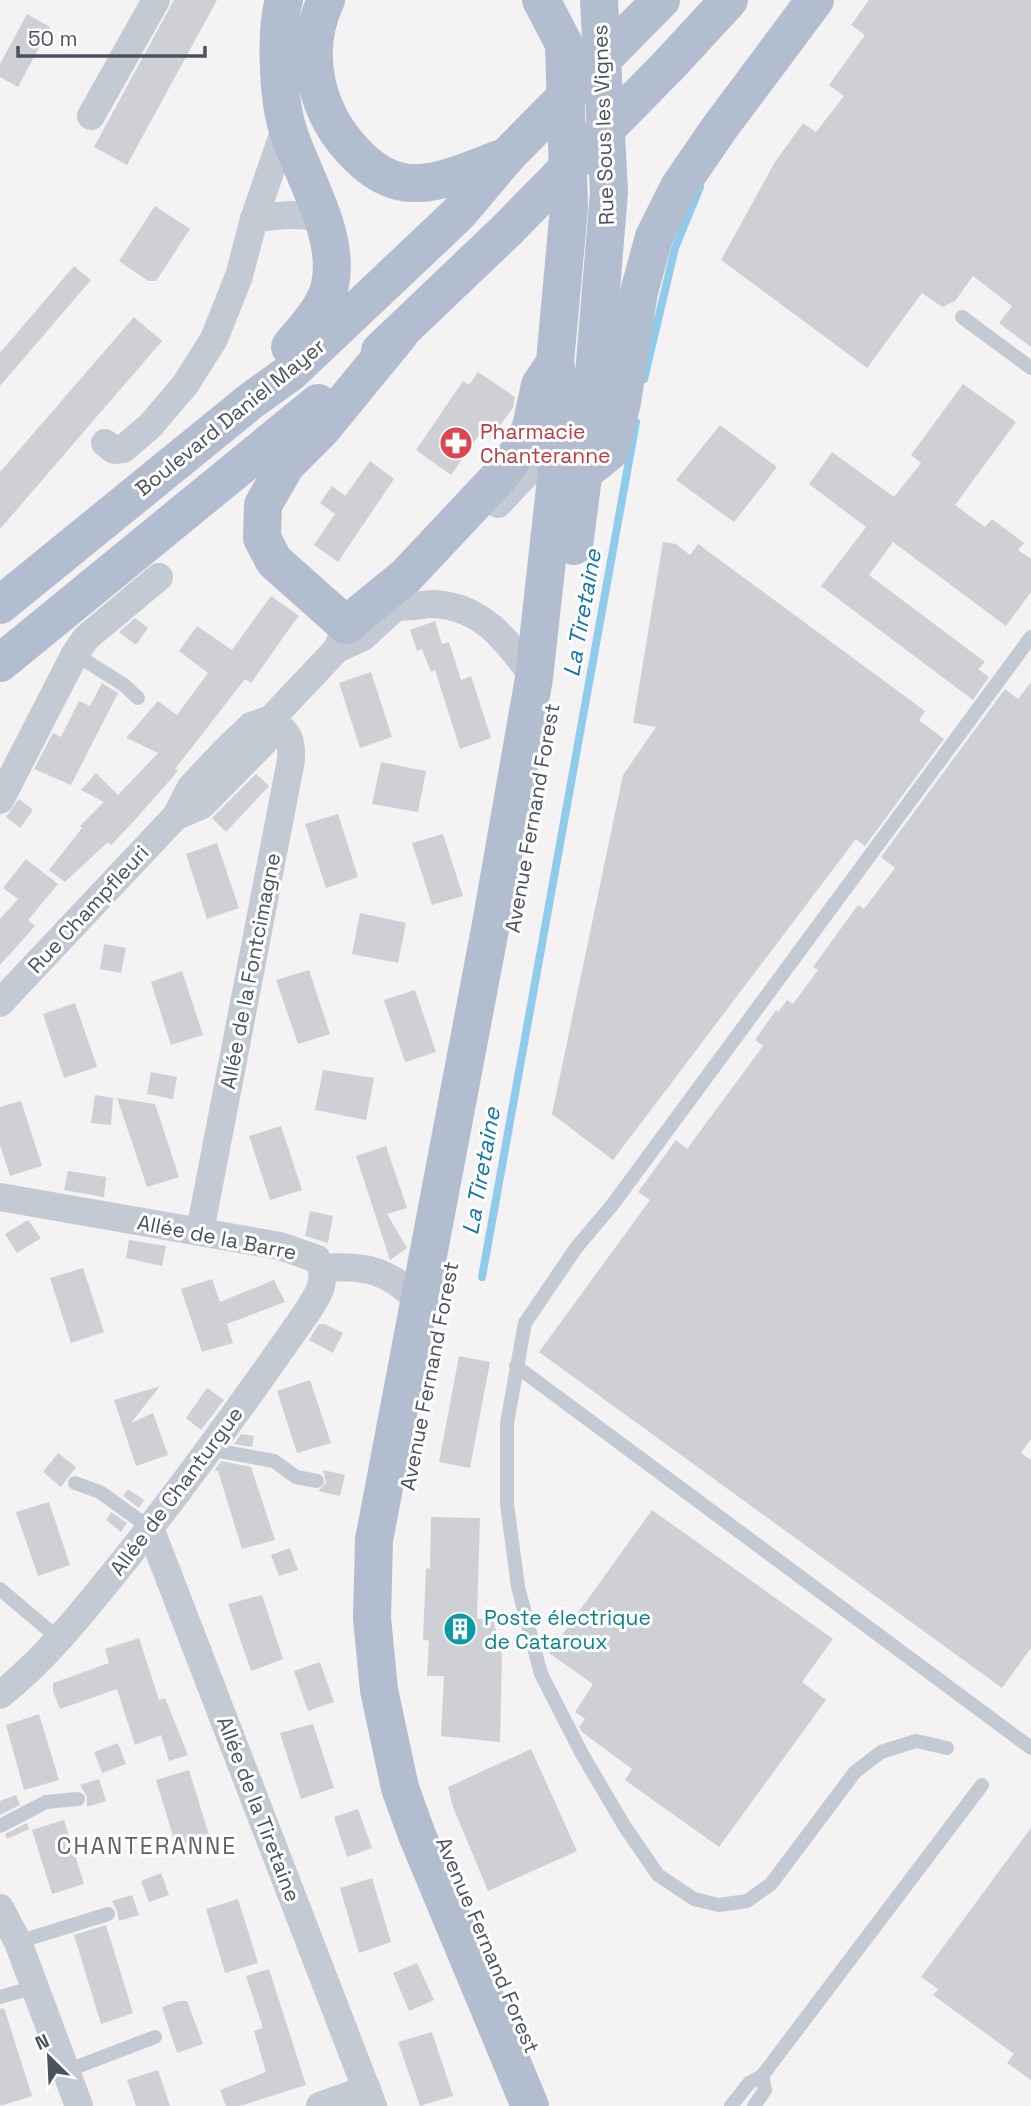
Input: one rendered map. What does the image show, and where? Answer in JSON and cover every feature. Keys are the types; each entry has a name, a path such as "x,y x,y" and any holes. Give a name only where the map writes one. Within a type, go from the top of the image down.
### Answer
{"main road":[{"path":"326,0 317,19 314,55 317,90 329,119 346,145 371,169 398,181 424,183 508,156 661,0"},
{"name":"Rue Sous les Vignes","path":"541,0 564,44 569,208 555,362 562,425"},
{"name":"Rue Sous les Vignes","path":"594,375 608,192 599,0"},
{"name":"Boulevard Daniel Mayer","path":"0,663 399,335 507,230 729,0"},
{"path":"584,473 610,451 622,402 639,292 654,237 680,187 718,130 815,0"},
{"path":"252,400 319,311 330,287 332,258 322,218 286,126 274,6"},
{"name":"Boulevard Daniel Mayer","path":"0,605 252,400 291,372 449,223 508,156"},
{"path":"399,335 322,429 286,466 263,505 262,538 274,561 341,637 387,602 406,576 493,485 520,450 534,418 540,385 555,362"},
{"name":"Avenue Fernand Forest","path":"556,2106 420,1780 402,1693 394,1615 398,1534 541,779 584,473 594,375"},
{"name":"Avenue Fernand Forest","path":"530,2106 400,1788 379,1690 372,1618 374,1540 491,924 534,678 562,425"}],"street":[{"path":"91,116 156,0"},
{"path":"106,443 114,450 123,450 150,426 185,385 214,339 239,276 254,219 286,126"},
{"path":"254,219 304,214 322,218"},
{"path":"387,602 438,568 542,457 594,375"},
{"path":"0,800 75,654 86,638 159,576"},
{"path":"387,602 444,605 462,609 480,618 493,626 507,641 534,678"},
{"name":"Rue Champfleuri","path":"0,1003 176,816 191,787 251,726 271,719 341,637"},
{"name":"Allée de la Fontcimagne","path":"200,1231 291,760 289,736 271,719"},
{"name":"Allée de la Barre","path":"0,1197 200,1231 302,1252 317,1259 323,1268 343,1267 392,1277 419,1301"},
{"name":"Allée de Chanturgue","path":"0,1695 24,1676 92,1600 150,1528 307,1312 321,1288 323,1268"},
{"name":"Allée de la Tiretaine","path":"150,1528 370,2098 320,2106"},
{"path":"0,1908 19,1942 79,2106"}],"lane":[{"path":"962,317 1031,368"},
{"path":"947,1748 916,1741 881,1752 855,1772 771,1884 747,1901 719,1905 694,1899 658,1875 625,1827 588,1764 541,1674 518,1587 507,1504 507,1423 524,1323 576,1248 628,1184 1031,637"},
{"path":"75,654 124,685 138,698"},
{"path":"516,1366 1031,1748"},
{"path":"208,1449 274,1461 296,1477 317,1481"},
{"path":"75,1483 100,1492 150,1528"},
{"path":"0,1589 58,1638"},
{"path":"731,2106 749,2083 762,2076 982,1785"},
{"path":"0,1826 46,1802 78,1799"},
{"path":"19,1942 108,1914"},
{"path":"0,1997 35,1987"},
{"path":"66,2071 155,2037"},
{"path":"754,2106 765,2090 762,2076"}],"building":[{"path":"174,0 217,0 127,165 94,147"},
{"path":"869,0 1031,0 1031,347 999,323 1012,306 973,276 955,301 942,307 922,293 867,368 721,260 775,162 803,123 816,132 844,96 829,85 865,35 851,25"},
{"path":"27,14 50,27 18,87 0,77 0,64"},
{"path":"155,206 190,229 156,281 148,281 119,261"},
{"path":"74,266 91,280 0,386 0,353"},
{"path":"134,317 162,341 0,529 0,472"},
{"path":"478,372 515,397 513,408 491,437 481,432 451,475 416,450 463,381 469,385"},
{"path":"963,384 1016,422 955,505 985,527 992,519 1024,543 1018,550 1031,559 1031,592 1006,626 893,542 869,575 985,662 978,669 989,677 973,700 821,586 866,527 809,484 832,452 894,497 921,463 911,455"},
{"path":"720,425 777,467 734,522 676,480"},
{"path":"370,461 394,479 338,562 314,545 335,514 320,503 332,486 345,496"},
{"path":"663,542 676,544 690,555 698,544 925,711 919,720 944,739 865,846 856,839 613,1160 552,1114 623,775 656,727 633,723"},
{"path":"271,596 299,616 251,683 245,679 175,769 178,771 111,845 108,842 65,882 49,870 82,828 80,826 104,802 81,790 96,773 118,795 158,753 126,738 158,701 177,715 208,673 179,651 197,626 232,650"},
{"path":"135,618 148,628 136,645 119,632"},
{"path":"435,621 442,644 449,642 461,680 471,676 491,738 460,749 435,670 431,672 422,649 417,651 410,630"},
{"path":"371,672 392,737 360,748 339,683"},
{"path":"1031,682 1031,1439 1021,1453 1031,1460 1031,1648 1002,1688 539,1352 650,1200 638,1192 676,1140 687,1149 763,1046 755,1040 776,1010 778,1012 787,1000 793,1004 818,970 813,967 858,905 864,909 895,868 881,857 1005,689 1018,699"},
{"path":"102,683 118,693 71,785 34,769 53,733 61,737 79,701 90,706"},
{"path":"381,762 426,771 418,812 372,804"},
{"path":"256,774 269,786 226,832 212,818"},
{"path":"19,799 33,810 20,828 6,817"},
{"path":"338,814 358,877 326,888 305,824"},
{"path":"443,834 463,896 432,905 412,843"},
{"path":"217,843 239,908 207,919 186,854"},
{"path":"26,859 58,884 28,920 35,926 0,965 0,919 18,899 3,888"},
{"path":"360,913 406,923 398,963 352,954"},
{"path":"104,944 126,948 121,973 100,969"},
{"path":"309,970 330,1034 298,1044 276,980"},
{"path":"182,971 203,1035 171,1045 151,982"},
{"path":"415,990 436,1052 405,1062 384,1000"},
{"path":"75,1003 97,1067 64,1078 43,1014"},
{"path":"323,1070 374,1078 366,1120 315,1110"},
{"path":"151,1072 177,1077 173,1099 147,1094"},
{"path":"95,1095 113,1098 111,1125 91,1123"},
{"path":"117,1098 155,1104 179,1177 147,1187"},
{"path":"21,1101 42,1166 10,1176 0,1145 0,1107"},
{"path":"281,1126 302,1190 270,1200 249,1136"},
{"path":"386,1146 407,1208 387,1214 407,1248 390,1260 356,1156"},
{"path":"68,1171 106,1177 104,1197 64,1190"},
{"path":"310,1211 333,1216 328,1243 305,1236"},
{"path":"28,1220 41,1238 17,1253 5,1234"},
{"path":"129,1240 166,1246 162,1266 126,1258"},
{"path":"83,1268 104,1332 71,1343 50,1278"},
{"path":"212,1279 220,1302 274,1280 285,1302 227,1324 233,1343 202,1352 181,1289"},
{"path":"319,1324 325,1324 343,1333 333,1353 309,1340"},
{"path":"459,1356 490,1362 470,1468 439,1462"},
{"path":"310,1380 331,1443 297,1453 277,1391"},
{"path":"160,1386 131,1423 153,1413 168,1455 136,1466 114,1400"},
{"path":"207,1388 224,1400 201,1430 186,1418"},
{"path":"241,1434 254,1436 252,1447 234,1444"},
{"path":"58,1453 76,1467 61,1487 43,1472"},
{"path":"221,1461 251,1467 275,1540 242,1549 218,1471 214,1471"},
{"path":"323,1470 345,1475 340,1496 318,1491 326,1483"},
{"path":"128,1489 144,1500 139,1508 123,1496"},
{"path":"49,1502 70,1565 38,1576 16,1512"},
{"path":"652,1510 833,1639 802,1682 826,1700 719,1847 625,1780 632,1769 582,1732 579,1727 585,1719 575,1712 593,1684 549,1653"},
{"path":"111,1512 127,1523 121,1532 106,1520"},
{"name":"Poste électrique de Cataroux","path":"431,1517 480,1518 477,1619 493,1619 502,1655 500,1742 441,1736 444,1676 427,1676 429,1641 423,1639 426,1568 430,1569"},
{"path":"290,1548 298,1570 279,1576 271,1555"},
{"path":"262,1595 283,1659 251,1671 228,1604"},
{"path":"139,1638 159,1700 165,1698 188,1755 169,1761 161,1735 135,1745 117,1689 60,1709 53,1683 109,1663 105,1649"},
{"path":"320,1662 334,1702 308,1711 294,1671"},
{"path":"39,1714 59,1780 24,1790 6,1725"},
{"path":"313,1724 334,1788 301,1799 280,1733"},
{"path":"118,1743 126,1764 102,1773 94,1752"},
{"path":"531,1749 577,1851 488,1891 453,1807 448,1787"},
{"path":"189,1770 209,1835 176,1846 156,1780"},
{"path":"99,1779 106,1801 87,1807 87,1797 80,1785"},
{"path":"16,1795 20,1805 0,1815 0,1801"},
{"path":"358,1809 372,1848 347,1857 334,1817"},
{"path":"64,1820 84,1884 52,1894 32,1830"},
{"path":"27,1823 29,1829 7,1839 5,1834"},
{"path":"1031,1828 1031,2080 1007,2063 1014,2054 933,1995 938,1989 921,1977"},
{"path":"161,1873 169,1895 149,1902 141,1881"},
{"path":"372,1878 391,1942 359,1953 340,1888"},
{"path":"132,1895 139,1915 119,1921 112,1901"},
{"path":"238,1899 258,1963 225,1973 206,1909"},
{"path":"106,1925 133,2013 101,2024 74,1935"},
{"path":"417,1963 434,2000 409,2011 393,1973"},
{"path":"269,1969 306,2085 240,2106 226,2106 220,2090 266,2072 254,2031 263,2028 246,1976"},
{"path":"187,2001 203,2044 177,2053 162,2007"},
{"path":"4,2008 32,2096 0,2106 0,2009"},
{"path":"432,2032 453,2096 420,2106 398,2042"},
{"path":"158,2070 170,2106 136,2106 127,2080"}],"waterway":[{"name":"La Tiretaine","path":"644,379 675,248 700,187"},
{"name":"La Tiretaine","path":"482,1277 636,422"}],"place":[{"name":"Pharmacie Chanteranne","path":"456,443"},
{"name":"Poste électrique de Cataroux","path":"460,1629"}],"district":[{"name":"CHANTERANNE","path":"147,1846"}]}
